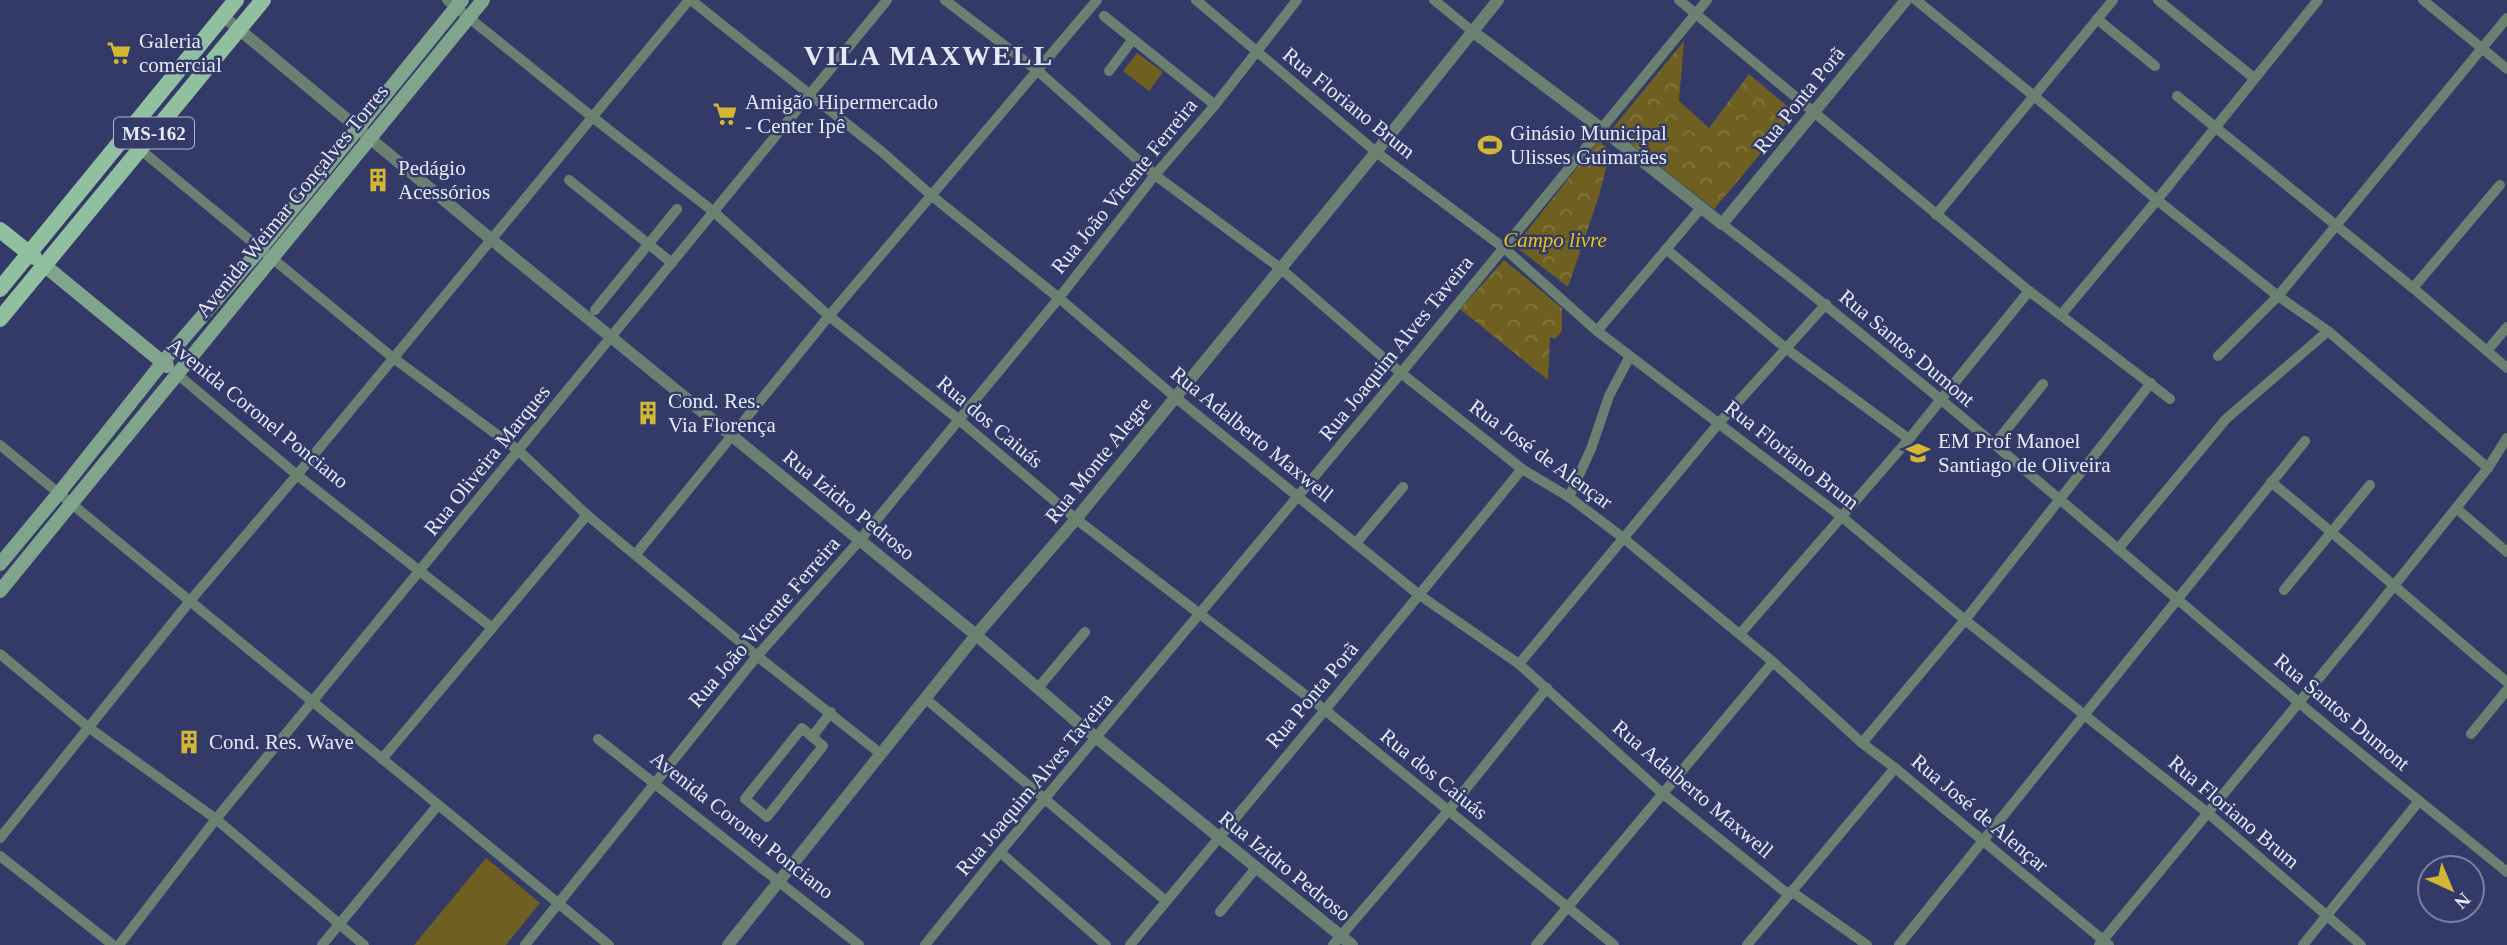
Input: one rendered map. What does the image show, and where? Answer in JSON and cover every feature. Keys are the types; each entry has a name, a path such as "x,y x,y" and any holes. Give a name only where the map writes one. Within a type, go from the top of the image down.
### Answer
{"main road":[{"name":"MS-162","path":"0,289 27,252 236,0"},
{"name":"MS-162","path":"0,319 263,0"},
{"name":"Avenida Weimar Gonçalves Torres","path":"0,564 163,362 268,253 371,139 483,0"},
{"name":"Avenida Weimar Gonçalves Torres","path":"0,591 73,505 177,374 357,128 455,2"},
{"name":"Avenida Coronel Ponciano","path":"0,230 177,374"}],"street":[{"name":"Rua Adalberto Maxwell","path":"690,0 880,151 1298,498 1418,594 1519,664 1662,793 1790,893 1867,945"},
{"path":"0,838 190,601 690,0"},
{"name":"Rua Oliveira Marques","path":"116,945 887,0"},
{"name":"Rua José de Alençar","path":"945,0 1038,71 1155,175 1280,268 1401,373 1522,469 1569,497 1622,537 1773,662 1862,743 2103,943"},
{"path":"636,554 829,316 1097,0"},
{"name":"Rua Floriano Brum","path":"1196,0 1377,152 1504,248 1597,331 1842,517 1965,620 2209,814 2361,945"},
{"name":"Rua João Vicente Ferreira","path":"525,945 757,656 860,540 1059,298 1297,0"},
{"name":"Rua Santos Dumont","path":"1434,0 1826,304 2299,702 2507,872"},
{"name":"Rua Monte Alegre","path":"728,945 976,635 1076,519 1377,152 1497,0"},
{"path":"1679,0 2029,291 2170,399"},
{"name":"Rua Joaquim Alves Taveira","path":"925,945 1298,498 1707,0"},
{"name":"Rua Ponta Porã","path":"1722,224 1906,0"},
{"path":"1916,0 2157,200 2278,296 2328,331 2488,468"},
{"path":"1936,215 2113,0"},
{"path":"2158,0 2255,78"},
{"path":"2061,315 2318,0"},
{"path":"2423,0 2507,69"},
{"name":"Rua dos Caiuás","path":"455,2 591,116 714,212 829,316 958,419 1076,519 1325,710 1614,945"},
{"name":"Rua Izidro Pedroso","path":"223,16 1256,867 1337,941 1352,945"},
{"path":"1104,16 1214,104"},
{"path":"2218,356 2278,296 2507,18"},
{"path":"2097,19 2155,66"},
{"path":"1109,71 1133,39"},
{"path":"2177,96 2507,368"},
{"path":"125,136 392,357 519,451 587,515 757,656 881,754"},
{"path":"569,180 672,263"},
{"path":"2413,288 2500,185"},
{"path":"1597,331 1701,208"},
{"path":"595,310 677,209"},
{"path":"1666,249 1788,349 1909,439"},
{"path":"1740,634 1909,439 2029,291"},
{"path":"1519,664 1719,423 1826,304"},
{"path":"2487,351 2507,327"},
{"path":"2118,549 2227,419 2328,331"},
{"path":"1569,497 1591,449 1609,396 1630,356"},
{"name":"Avenida Coronel Ponciano","path":"177,374 297,475 421,570 491,628"},
{"path":"1862,743 1965,620 2151,383"},
{"path":"1994,445 2043,384"},
{"path":"2103,943 2393,587 2488,468 2507,438"},
{"path":"1899,945 2305,441"},
{"path":"0,445 609,945"},
{"name":"Rua Ponta Porã","path":"1130,945 1522,469"},
{"path":"2271,482 2507,682"},
{"path":"2284,590 2370,485"},
{"path":"1356,543 1403,487"},
{"path":"2456,508 2507,552"},
{"path":"382,759 587,515"},
{"path":"1038,688 1085,632"},
{"path":"0,654 88,727 216,820 364,945"},
{"path":"1536,945 1773,662"},
{"path":"1337,941 1448,811 1547,688"},
{"path":"2471,734 2507,690"},
{"path":"926,699 1166,901"},
{"path":"812,737 831,712"},
{"path":"802,728 812,737 823,746 766,817 745,799 802,728"},
{"name":"Avenida Coronel Ponciano","path":"598,738 859,945"},
{"path":"1747,945 1895,768"},
{"path":"2303,945 2419,801"},
{"path":"323,945 438,805"},
{"path":"1000,852 1106,945"},
{"path":"0,856 116,945"},
{"path":"1220,912 1256,867"}],"green space":[{"path":"1684,41 1679,101 1709,128 1749,74 1795,113 1714,209 1612,129"},
{"path":"1137,53 1163,72 1149,91 1123,71"},
{"name":"Campo livre","path":"1599,140 1610,152 1599,196 1568,287 1515,246"},
{"path":"1504,260 1562,308 1562,331 1555,339 1550,337 1548,380 1460,309"},
{"path":"486,858 540,903 506,945 414,945"}],"place":[{"name":"Galeria comercial","path":"119,53"},
{"name":"Amigão Hipermercado - Center Ipê","path":"725,114"},
{"name":"Ginásio Municipal Ulisses Guimarães","path":"1490,145"},
{"name":"Pedágio Acessórios","path":"378,180"},
{"name":"Cond. Res. Via Florença","path":"648,413"},
{"name":"EM Prof Manoel Santiago de Oliveira","path":"1918,453"},
{"name":"Cond. Res. Wave","path":"189,742"}],"district":[{"name":"VILA MAXWELL","path":"929,55"}]}
